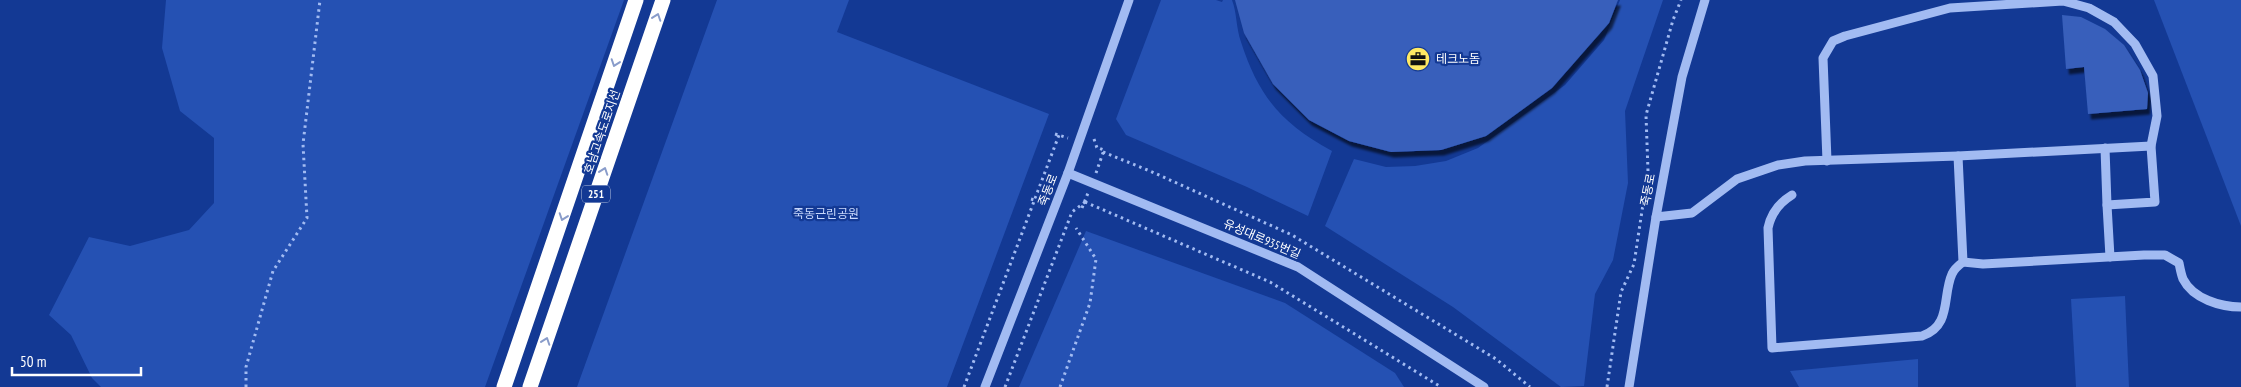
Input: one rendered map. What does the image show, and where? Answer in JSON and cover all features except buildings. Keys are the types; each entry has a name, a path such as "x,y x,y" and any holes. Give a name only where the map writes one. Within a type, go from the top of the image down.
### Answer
{"highway":[{"name":"호남고속도로지선","path":"504,387 636,0"},
{"name":"호남고속도로지선","path":"530,387 663,0"}],"street":[{"name":"죽동로","path":"985,387 1068,173 1130,0"},
{"name":"죽동로","path":"1629,387 1656,217 1682,77 1705,0"},
{"path":"1827,161 1823,58 1833,41 1950,4 2064,1 2089,8 2114,22 2135,44 2152,76 2157,116 2151,146 2155,202 2107,205"},
{"path":"1656,217 1692,213 1737,179 1778,165 1805,161 1958,156 2151,146"},
{"path":"2104,148 2110,257"},
{"path":"1792,194 1777,207 1770,217 1768,228 1772,348 1922,336 1932,332 1943,316 1952,273 1963,262 1958,156"},
{"name":"유성대로935번길","path":"1068,173 1298,267 1484,387"},
{"path":"1963,262 1983,264 2165,255 2179,263 2184,280 2198,295 2222,307 2241,307"}],"path":[{"path":"246,387 246,367 273,271 307,218 303,144 320,0"},
{"path":"1607,387 1621,292 1634,264 1648,170 1646,115 1673,20 1681,0"},
{"path":"964,387 1059,135"},
{"path":"1104,152 1150,170 1292,235 1496,358 1530,387"},
{"path":"1082,208 1085,202"},
{"path":"1005,387 1074,212 1085,202"},
{"path":"1085,202 1270,282 1441,387"},
{"path":"1060,387 1090,303 1096,259 1076,228"}],"green space":[{"path":"166,0 624,0 485,387 101,387 92,378 71,335 49,315 89,237 130,246 189,230 214,203 214,138 180,111 162,48"},
{"name":"죽동근린공원","path":"717,0 849,0 837,32 1049,114 947,387 577,387"},
{"path":"1161,0 1216,0 1222,2 1223,0 1232,0 1241,42 1264,93 1286,119 1314,141 1332,151 1308,216 1247,187 1126,135 1116,119"},
{"path":"1620,0 1663,0 1625,111 1628,183 1613,260 1595,294 1584,386 1561,387 1453,307 1325,226 1354,159 1386,167 1415,166 1446,161 1478,148 1565,85 1604,40"},
{"path":"2154,0 2241,0 2241,226"},
{"path":"1086,231 1285,303 1395,373 1404,387 1019,387"},
{"path":"2125,296 2129,387 2076,387 2071,299"},
{"path":"1918,359 1918,387 1799,387 1790,371"}],"place":[{"name":"테크노돔","path":"1418,59"}]}
